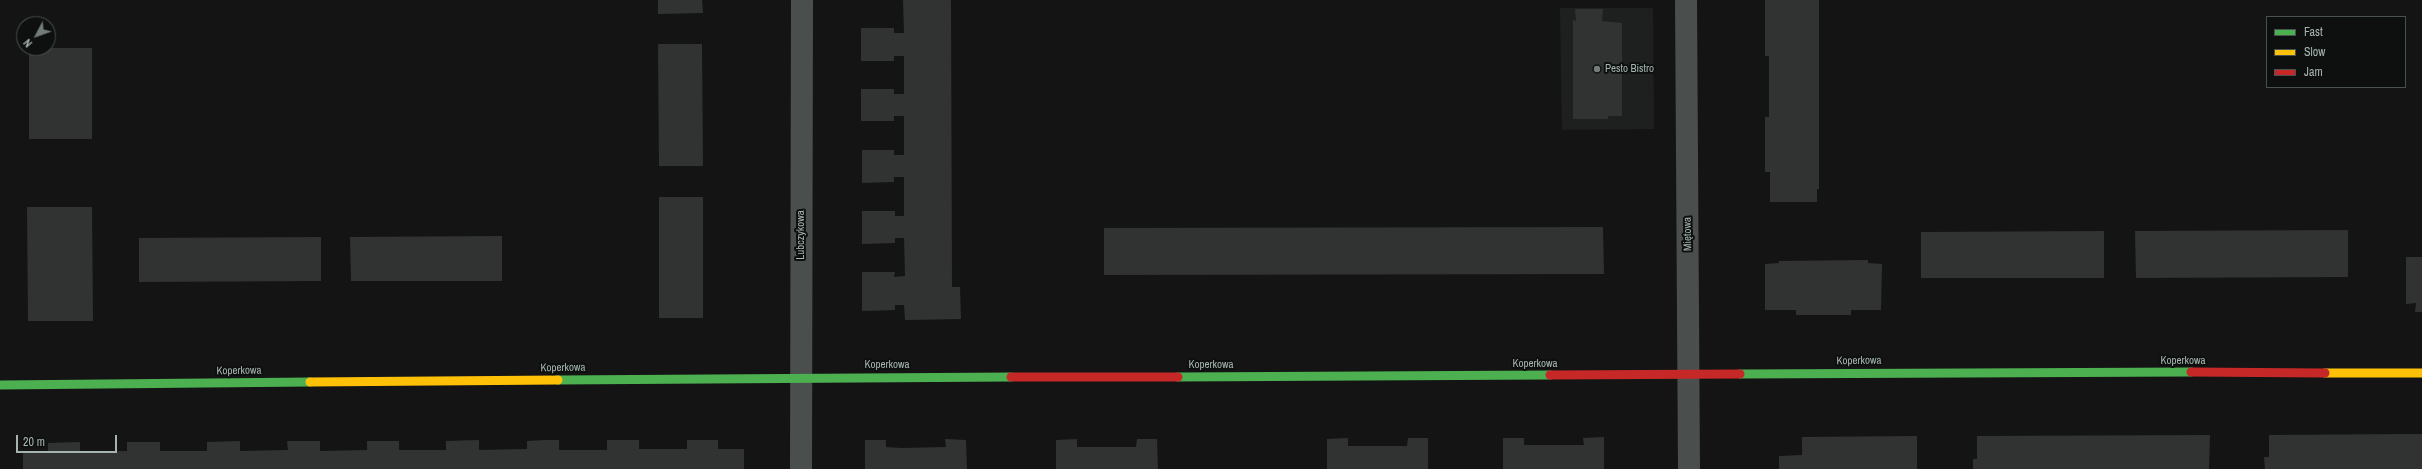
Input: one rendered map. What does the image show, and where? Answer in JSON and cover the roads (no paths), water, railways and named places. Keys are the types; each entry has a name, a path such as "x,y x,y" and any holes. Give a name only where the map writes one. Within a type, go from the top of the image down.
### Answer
{"street":[{"name":"Lubczykowa","path":"801,469 802,0"},
{"name":"Miętowa","path":"1686,0 1690,469"},
{"name":"Koperkowa","path":"0,385 800,378 1689,375 1961,372 2422,373"}],"place":[{"name":"Pesto Bistro","path":"1597,69"}]}
